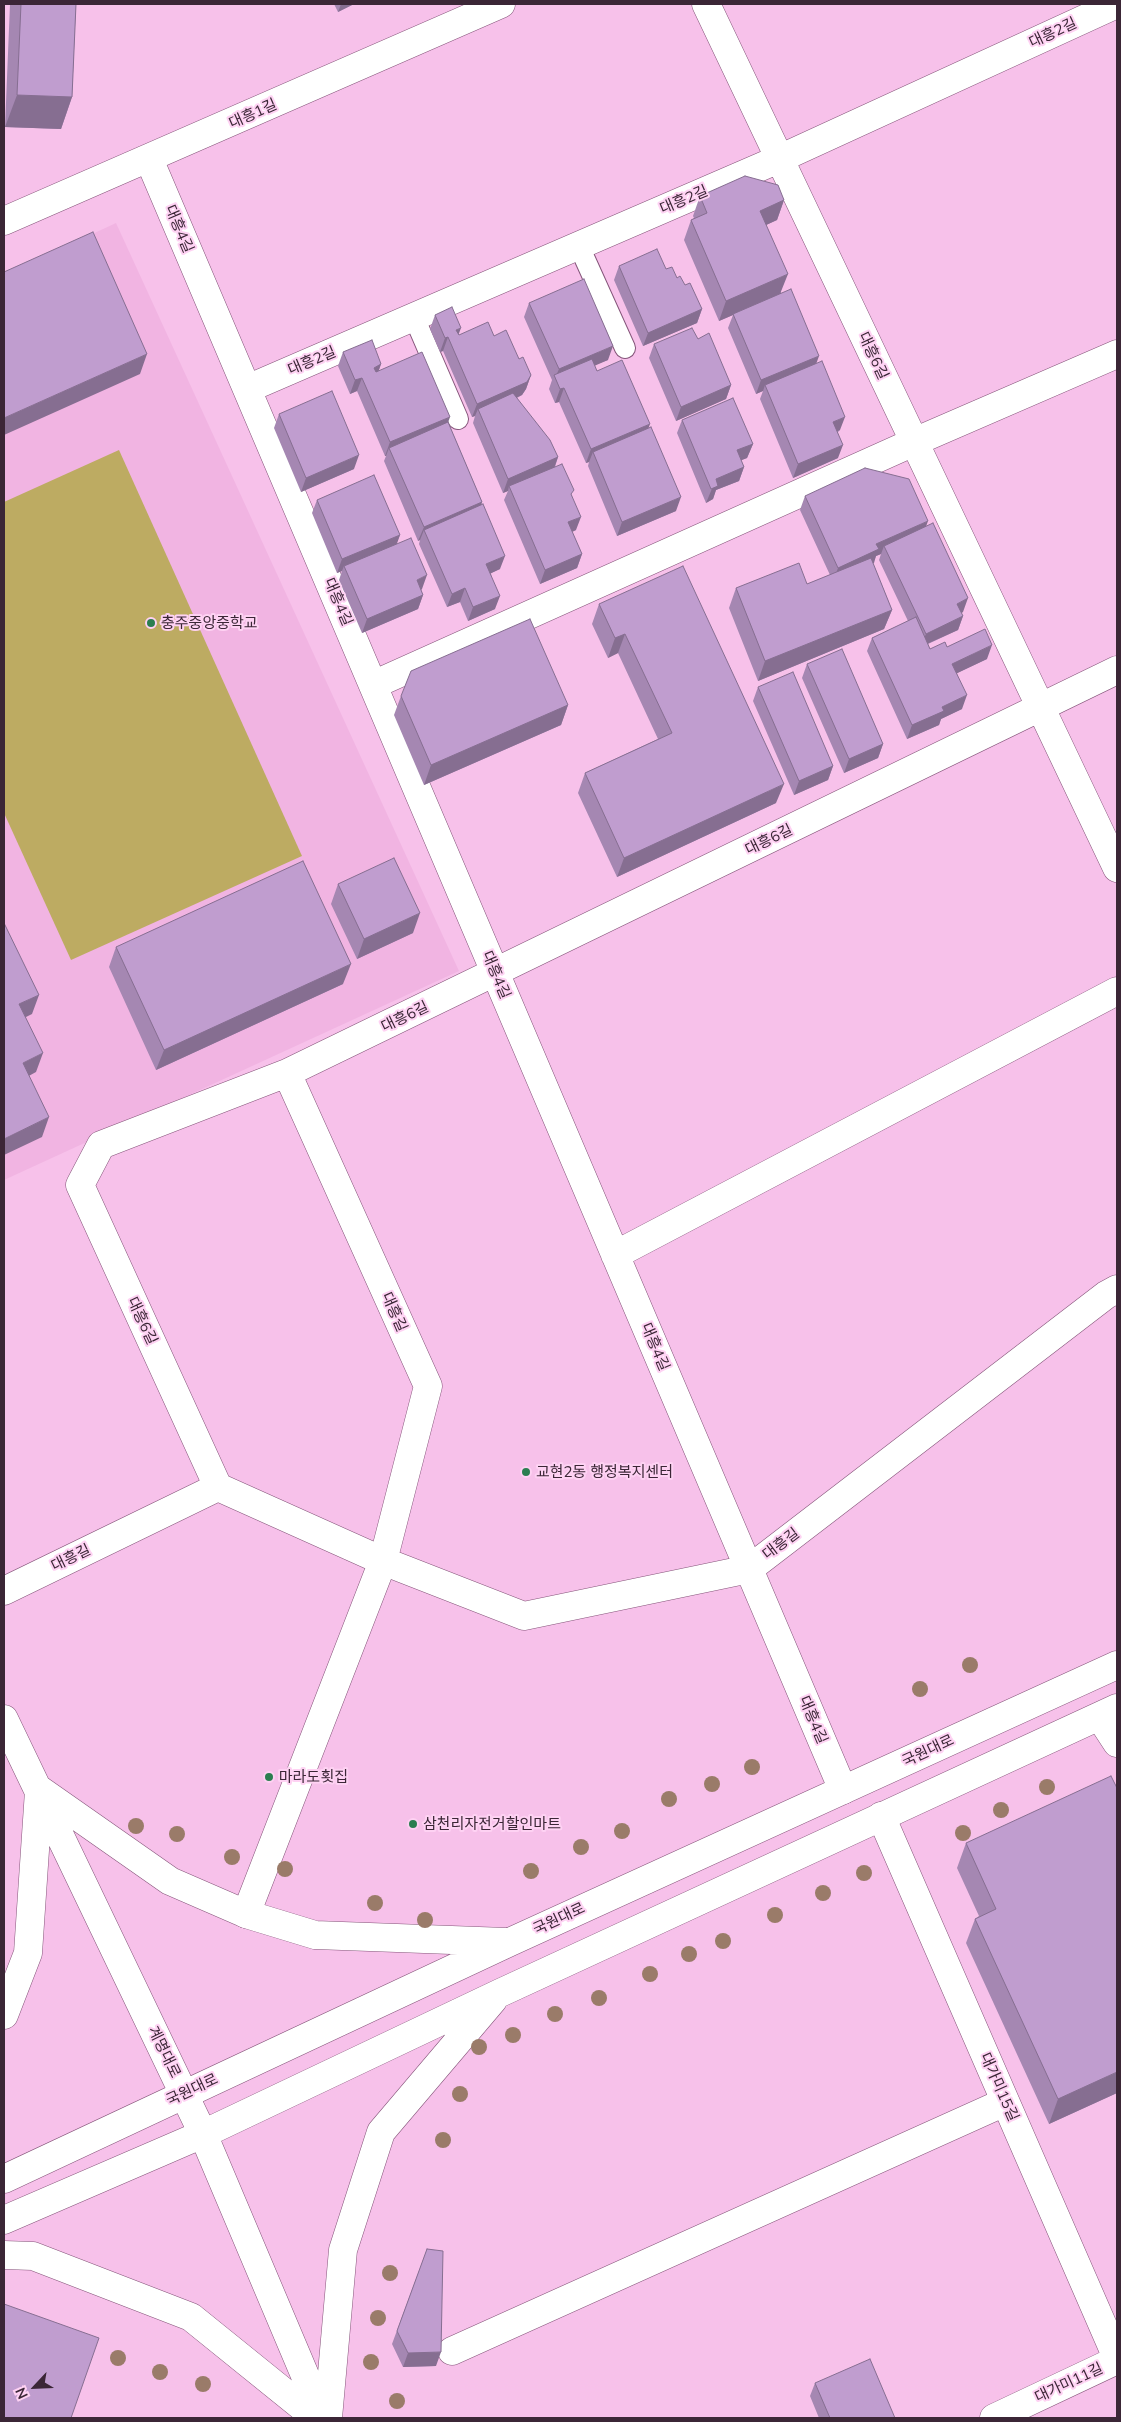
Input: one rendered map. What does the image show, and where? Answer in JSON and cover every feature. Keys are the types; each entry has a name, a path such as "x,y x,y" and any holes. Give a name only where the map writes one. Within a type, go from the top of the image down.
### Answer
{"street":[{"name":"대흥1길","path":"4,221 150,160 501,4"},
{"name":"대흥6길","path":"706,4 1117,868"},
{"name":"대흥2길","path":"247,388 780,159 1117,4"},
{"name":"대흥4길","path":"150,160 843,1790"},
{"path":"373,685 914,442 1117,354"},
{"name":"대흥6길","path":"218,1487 80,1185 102,1145 287,1073 1117,670"},
{"path":"616,1255 1117,992"},
{"name":"대흥길","path":"287,1073 428,1386 383,1561"},
{"name":"대흥길","path":"4,1591 218,1487 383,1561 524,1616 749,1569 1106,1295 1117,1289"},
{"path":"246,1914 383,1561"},
{"name":"국원대로","path":"4,2179 510,1942 1117,1665"},
{"path":"4,2220 203,2134 500,1993 1108,1712 1117,1743"},
{"name":"계명대로","path":"4,1719 203,2134 323,2418"},
{"path":"39,1790 170,1881 246,1914 315,1935 510,1942"},
{"path":"4,2015 28,1953 39,1790"},
{"name":"대가미15길","path":"881,1816 1005,2102 1115,2348"},
{"path":"328,2418 343,2250 381,2132 500,1993"},
{"path":"452,2351 1005,2102"},
{"path":"4,2255 33,2256 191,2317 316,2418"},
{"name":"대가미11길","path":"994,2418 1115,2348"}],"lane":[{"path":"579,246 625,348"},
{"path":"414,317 458,419"}],"shaded area":[{"name":"충주중앙중학교","path":"116,223 459,971 4,1180 4,275"},
{"path":"119,450 302,856 71,960 4,813 4,502"}],"building":[{"path":"21,4 76,4 72,97 17,95"},
{"path":"745,176 778,185 784,200 760,211 788,274 726,301 691,220 707,213 700,196"},
{"path":"93,232 147,354 4,418 4,272"},
{"path":"657,249 666,269 672,267 677,278 680,276 685,285 690,283 702,309 648,333 619,266"},
{"path":"584,279 613,346 559,369 529,303"},
{"path":"791,289 819,356 761,380 733,314"},
{"path":"452,307 461,328 456,330 459,335 488,322 494,336 506,330 519,359 523,357 531,375 527,382 477,404 448,337 445,338 435,315"},
{"path":"692,328 698,339 709,333 731,385 681,407 654,344"},
{"path":"372,340 381,364 374,368 376,372 422,352 450,417 390,442 362,378 355,380 343,352"},
{"path":"592,359 597,371 622,360 650,424 591,449 564,388 560,389 554,375"},
{"path":"822,361 845,417 833,422 843,445 798,464 765,385"},
{"path":"332,391 359,455 306,478 279,414"},
{"path":"513,393 550,440 558,457 508,479 478,409"},
{"path":"733,398 753,444 737,450 744,467 716,479 718,486 711,489 682,420"},
{"path":"448,422 482,502 424,527 389,448"},
{"path":"651,427 681,497 622,522 593,452"},
{"path":"562,464 574,490 571,494 581,517 568,522 582,554 545,570 509,486"},
{"path":"865,468 909,479 928,521 876,544 879,549 838,568 805,496"},
{"path":"374,475 400,535 342,559 317,500"},
{"path":"483,504 505,556 486,564 500,596 473,607 465,588 452,594 424,530"},
{"path":"933,523 968,598 957,604 963,616 926,634 884,546"},
{"path":"411,538 427,575 417,580 423,595 367,619 344,566"},
{"path":"871,558 892,610 765,661 736,588 799,563 807,584"},
{"path":"683,566 784,784 624,858 585,773 672,733 625,634 615,638 599,604"},
{"path":"916,617 930,649 945,642 947,647 985,629 992,645 952,664 967,695 942,707 944,711 912,725 872,638"},
{"path":"530,619 568,705 431,765 401,696 411,671"},
{"path":"842,649 883,744 849,759 807,664"},
{"path":"793,672 833,766 799,781 758,687"},
{"path":"394,858 420,913 364,939 338,884"},
{"path":"303,861 351,964 164,1050 116,947"},
{"path":"4,923 39,995 19,1004 43,1053 23,1063 49,1117 4,1139"},
{"path":"1111,1776 1117,1788 1117,2072 1058,2099 975,1919 996,1909 966,1843"},
{"path":"427,2249 443,2251 441,2352 408,2353 397,2331"},
{"path":"4,2304 99,2338 71,2418 4,2418"},
{"path":"870,2359 895,2418 830,2418 815,2383"}],"place":[{"name":"충주중앙중학교","path":"151,623"},
{"name":"교현2동 행정복지센터","path":"526,1472"},
{"name":"마라도횟집","path":"269,1777"},
{"name":"삼천리자전거할인마트","path":"413,1824"}]}
